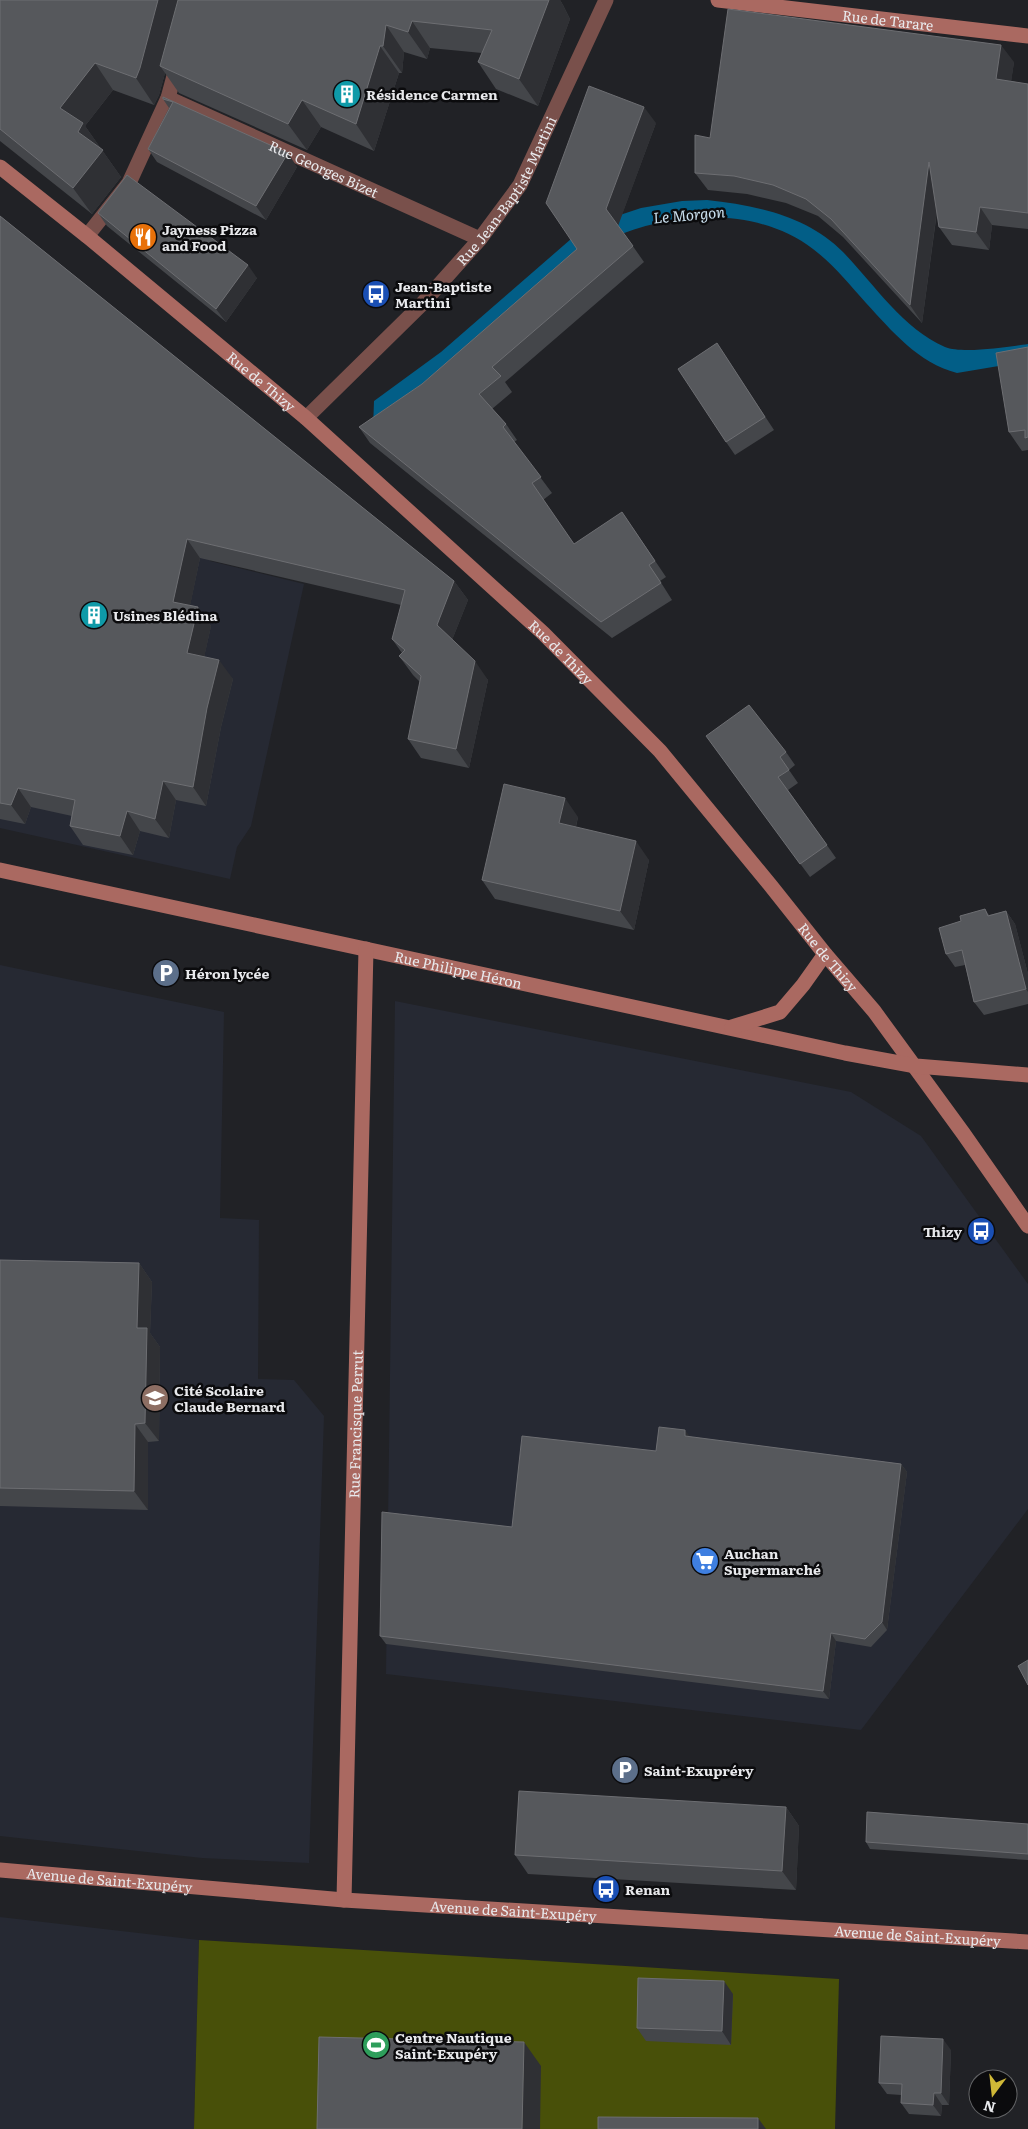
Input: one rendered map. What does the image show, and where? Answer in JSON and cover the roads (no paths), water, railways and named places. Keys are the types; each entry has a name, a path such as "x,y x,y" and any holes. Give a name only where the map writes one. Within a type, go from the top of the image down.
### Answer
{"street":[{"name":"Rue Jean-Baptiste Martini","path":"306,418 397,330 480,239 520,185 606,0"},
{"name":"Rue de Tarare","path":"726,0 1028,36"},
{"path":"87,236 129,183 168,98 180,53"},
{"name":"Rue Georges Bizet","path":"168,98 480,239"},
{"name":"Rue de Thizy","path":"0,168 87,236 306,418 542,633 660,751 825,954 874,1011 916,1066 1028,1226"},
{"name":"Rue Philippe Héron","path":"0,870 730,1028 916,1066 1028,1075"},
{"name":"Rue Francisque Perrut","path":"344,1900 366,949"},
{"path":"730,1028 780,1012 796,995 825,954"},
{"name":"Avenue de Saint-Exupéry","path":"0,1870 344,1900 1028,1942"}],"water":[{"name":"Le Morgon","path":"707,200 762,209 780,214 814,229 843,252 890,305 915,329 945,347 974,350 1028,344 1028,361 957,373 943,368 930,362 907,345 841,274 813,249 791,235 766,225 741,220 714,217 687,219 660,223 610,239 373,429 374,401 441,352 571,239 617,216 641,208 682,201"}],"place":[{"name":"Résidence Carmen","path":"347,94"},
{"name":"Jayness Pizza and Food","path":"143,237"},
{"name":"Jean-Baptiste Martini","path":"376,294"},
{"name":"Usines Blédina","path":"94,615"},
{"name":"Héron lycée","path":"166,973"},
{"name":"Thizy","path":"981,1231"},
{"name":"Cité Scolaire Claude Bernard","path":"155,1398"},
{"name":"Auchan Supermarché","path":"705,1561"},
{"name":"Saint-Exupréry","path":"625,1770"},
{"name":"Renan","path":"606,1889"},
{"name":"Centre Nautique Saint-Exupéry","path":"376,2045"}]}
